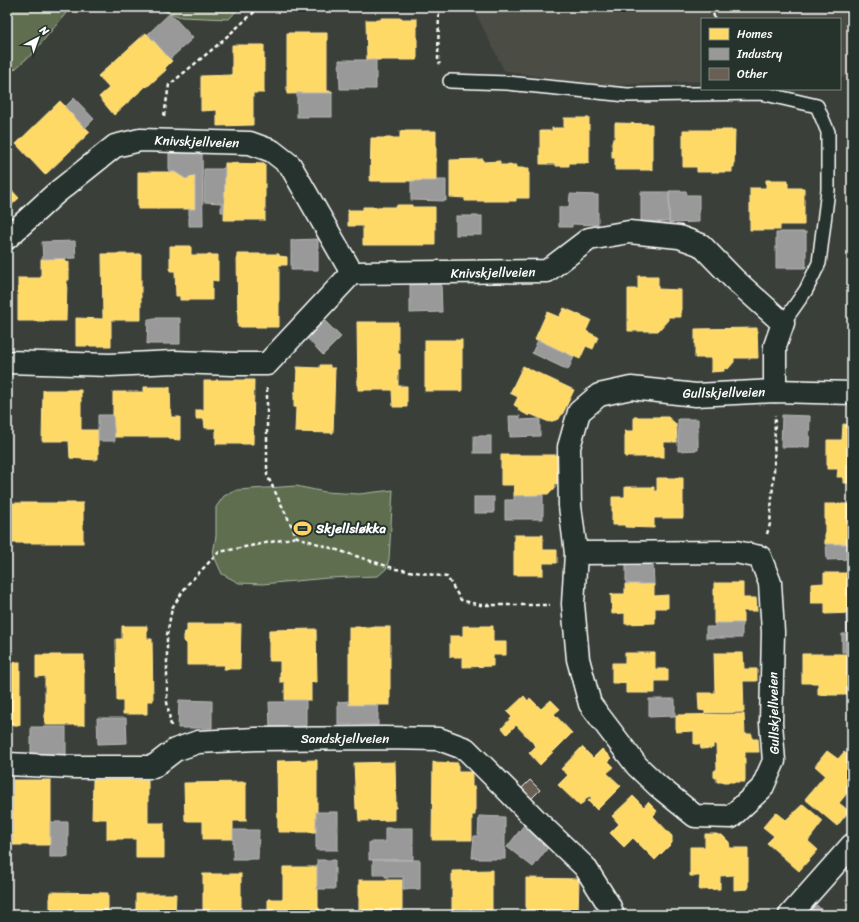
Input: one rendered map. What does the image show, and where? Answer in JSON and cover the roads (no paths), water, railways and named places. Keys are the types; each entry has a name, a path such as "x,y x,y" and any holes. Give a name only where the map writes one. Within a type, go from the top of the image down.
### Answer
{"street":[{"name":"Knivskjellveien","path":"7,238 55,194 115,146 140,140 250,143 272,151 290,165 352,273 547,271 589,239 629,232 679,236 701,245 734,279 783,323"},
{"path":"7,362 110,365 174,362 267,364 352,273"},
{"path":"775,391 775,346 783,323"},
{"name":"Gullskjellveien","path":"576,553 736,552 760,557 770,583 773,632 771,723 774,761 762,788 731,817 695,816 658,786 637,766 590,704 578,659 573,604 576,553 570,506 569,447 579,412 599,395 631,388 696,395 775,391 852,393"},
{"name":"Sandskjellveien","path":"7,764 153,767 175,750 198,742 256,739 438,739 466,749 585,867 609,905 613,915"},
{"path":"790,915 852,845"}],"lane":[{"path":"450,81 507,84 627,95 761,92 817,106 828,132 828,190 818,263 806,290 783,323"}],"place":[{"name":"Skjellsløkka","path":"303,528"}]}
